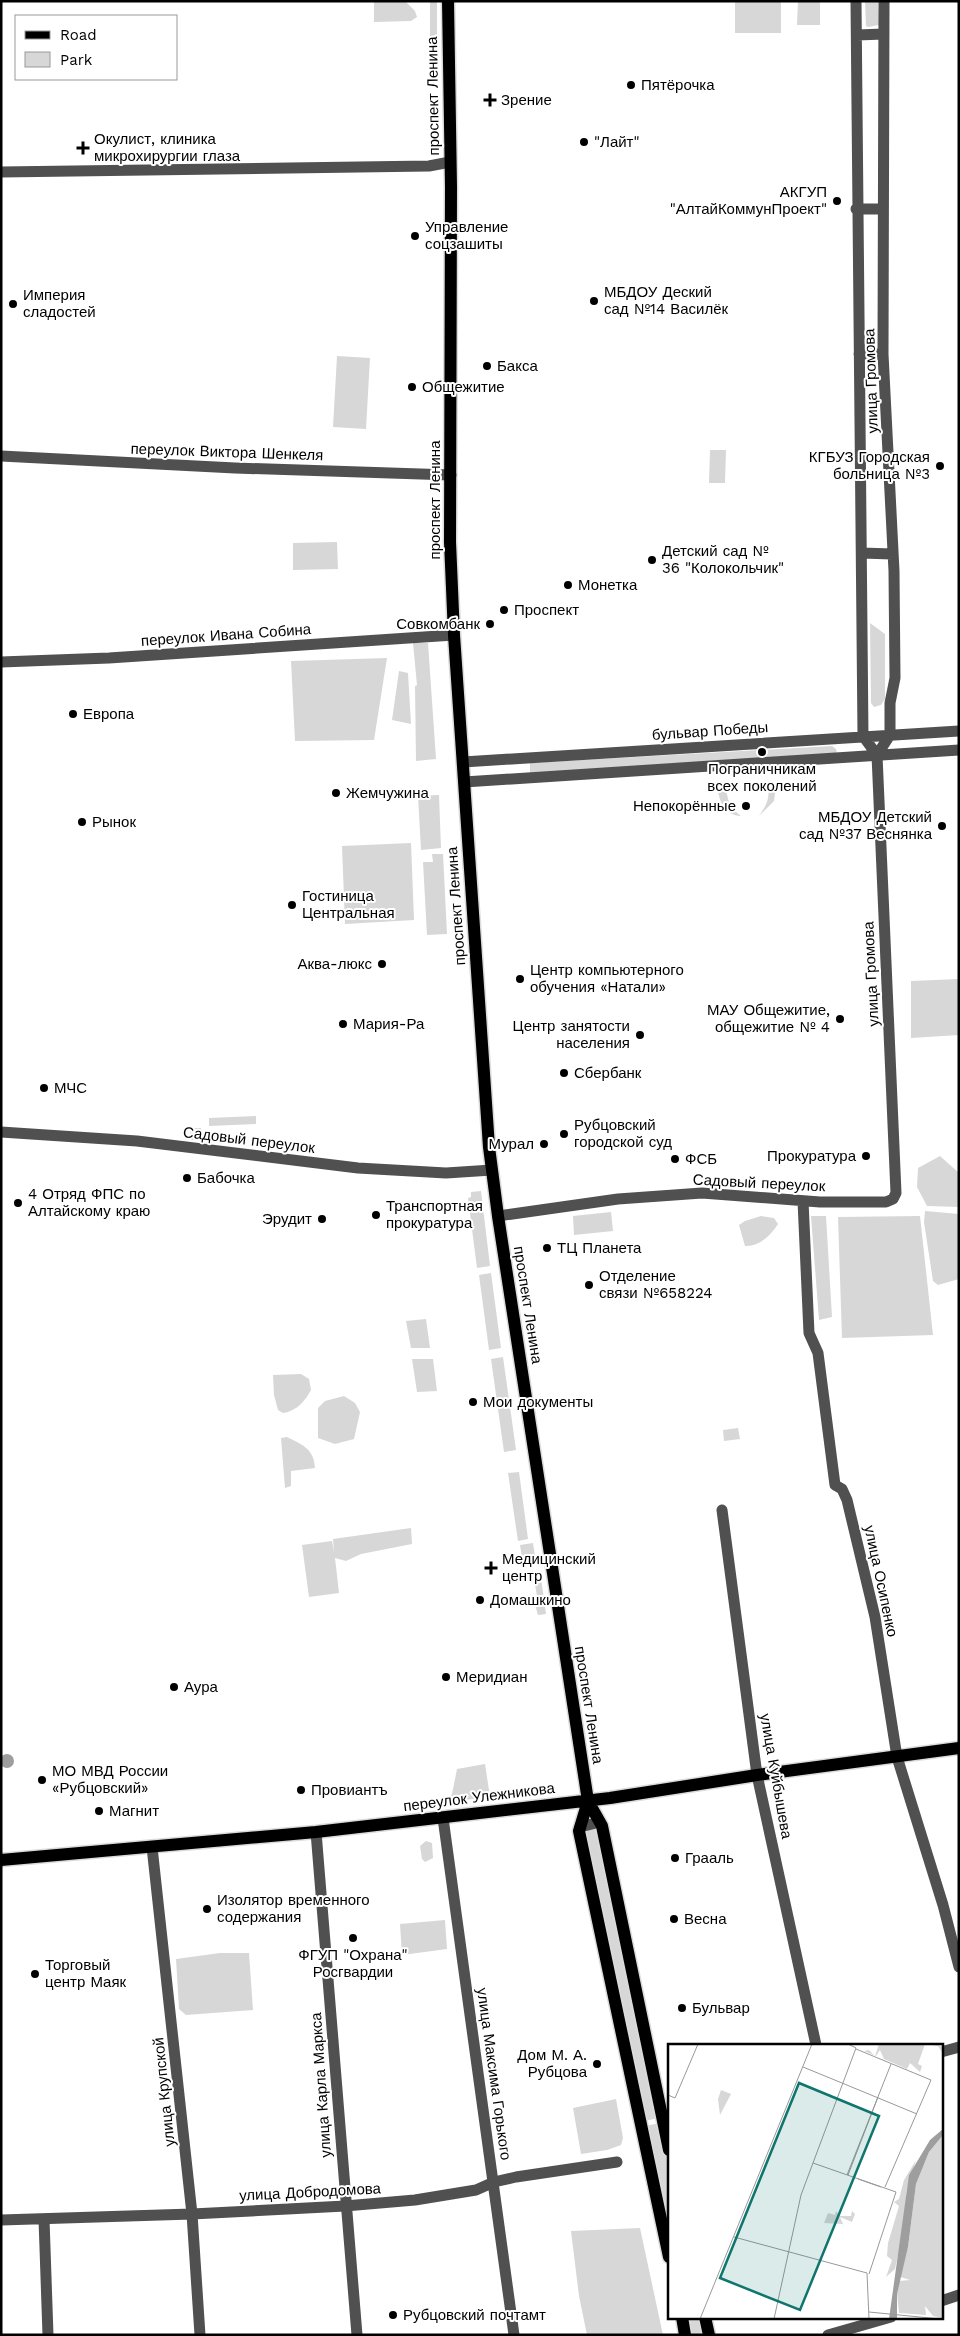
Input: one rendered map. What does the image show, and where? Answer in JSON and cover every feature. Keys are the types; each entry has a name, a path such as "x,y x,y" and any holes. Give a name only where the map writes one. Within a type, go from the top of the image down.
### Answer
{"main road":[{"name":"проспект Ленина","path":"448,1 450,542 454,635 482,1068 492,1170 588,1801 600,1822 667,2131"},
{"name":"переулок Улежникова","path":"1,1860 316,1832 443,1818 588,1801 757,1775 959,1748"},
{"name":"проспект Ленина","path":"588,1801 580,1827 668,2251"},
{"path":"682,2318 685,2335"},
{"path":"706,2318 709,2335"}],"street":[{"name":"улица Громова","path":"856,1 856,209 863,736"},
{"name":"улица Громова","path":"884,1 883,354 894,571 895,678 890,703 890,735"},
{"path":"857,35 884,34"},
{"path":"1,172 429,166 450,162"},
{"path":"856,209 882,209"},
{"path":"858,354 883,354"},
{"name":"переулок Виктора Шенкеля","path":"1,456 235,468 451,475"},
{"path":"862,553 892,554"},
{"name":"переулок Ивана Собина","path":"1,662 109,658 454,635"},
{"name":"бульвар Победы","path":"463,762 959,731"},
{"path":"877,755 890,735"},
{"path":"863,736 877,755"},
{"path":"464,782 959,750"},
{"name":"улица Громова","path":"877,755 896,1192"},
{"name":"Садовый переулок","path":"1,1132 137,1141 358,1168 446,1173 471,1173 492,1170"},
{"name":"Садовый переулок","path":"498,1216 618,1199 702,1192 802,1201 886,1202 893,1199 896,1192"},
{"name":"улица Осипенко","path":"802,1201 809,1333 818,1353 835,1485 842,1489 847,1500 875,1617 897,1757 959,1967"},
{"name":"улица Куйбышева","path":"722,1510 757,1775 816,2044"},
{"name":"улица Максима Горького","path":"443,1818 514,2335"},
{"path":"580,1827 600,1822"},
{"name":"улица Карла Маркса","path":"316,1832 357,2335"},
{"name":"улица Крупской","path":"152,1847 192,2214 200,2335"},
{"path":"942,2052 959,2047"},
{"name":"улица Добродомова","path":"1,2220 192,2214 345,2206 414,2200 476,2190 494,2182 516,2177 617,2162"},
{"path":"44,2220 48,2335"},
{"path":"942,2301 959,2295"},
{"path":"828,2335 877,2319"}],"green space":[{"path":"374,1 405,1 415,11 417,17 411,21 374,22"},
{"path":"430,1 437,1 437,36 430,36"},
{"path":"735,1 781,1 781,33 735,33"},
{"path":"798,1 820,1 820,25 797,25"},
{"path":"865,1 878,1 879,25 866,26"},
{"path":"337,356 370,358 366,429 333,427"},
{"path":"710,450 726,450 725,483 709,483"},
{"path":"337,542 338,569 293,570 293,543"},
{"path":"870,623 885,634 885,699 881,705 874,707 871,703"},
{"path":"413,643 428,643 436,759 416,761 415,686 417,685"},
{"path":"387,658 374,740 295,741 291,661"},
{"path":"399,671 408,673 411,724 392,720"},
{"path":"832,746 836,749 837,753 530,773 530,763"},
{"path":"776,786 774,801 759,816 767,802 768,787"},
{"path":"726,790 730,807 741,816 731,814 722,804 718,791"},
{"path":"439,795 441,848 421,850 418,796"},
{"path":"411,843 414,920 345,924 342,846"},
{"path":"432,854 443,854 447,934 427,935 423,862 433,862"},
{"path":"959,979 959,1035 911,1038 911,981"},
{"path":"256,1116 256,1124 209,1126 209,1118"},
{"path":"190,1128 201,1128 202,1140 191,1140"},
{"path":"940,1156 959,1173 959,1207 927,1206 917,1187 918,1168"},
{"path":"481,1191 490,1266 477,1268 468,1198 471,1197 471,1192"},
{"path":"925,1211 959,1214 959,1279 938,1285 933,1281 924,1222"},
{"path":"611,1212 613,1231 574,1235 573,1216"},
{"path":"761,1216 774,1218 778,1224 764,1240 755,1245 745,1246 739,1225"},
{"path":"811,1216 826,1216 832,1317 819,1320"},
{"path":"920,1216 933,1335 842,1338 838,1217"},
{"path":"491,1273 501,1348 489,1350 479,1275"},
{"path":"426,1319 430,1348 411,1348 406,1321"},
{"path":"503,1357 516,1450 504,1452 491,1359"},
{"path":"412,1359 433,1359 437,1391 417,1392"},
{"path":"301,1374 309,1379 311,1390 300,1405 283,1413 278,1410 274,1395 273,1375"},
{"path":"344,1396 355,1403 360,1412 354,1439 335,1444 318,1438 318,1408 325,1401"},
{"path":"738,1428 740,1439 724,1441 723,1430"},
{"path":"287,1437 307,1448 312,1456 315,1468 291,1471 291,1486 285,1488 281,1438"},
{"path":"519,1472 528,1539 518,1541 508,1473"},
{"path":"411,1528 412,1544 361,1554 346,1561 335,1558 339,1593 309,1597 302,1545 332,1541 334,1552 333,1539"},
{"path":"533,1543 536,1562 523,1564 520,1545"},
{"path":"541,1578 546,1614 538,1615 533,1598 537,1596 534,1579"},
{"path":"485,1764 490,1797 447,1802 452,1794 457,1769"},
{"path":"598,1826 659,2118 644,2121 582,1830"},
{"path":"426,1841 432,1843 433,1858 425,1862 422,1859 420,1846"},
{"path":"445,1920 447,1949 402,1955 400,1924"},
{"path":"220,1953 249,1953 253,2010 186,2015 179,2009 176,1959"},
{"path":"616,2099 623,2138 621,2145 607,2150 581,2154 573,2108"},
{"path":"660,2123 668,2159 668,2230 645,2126"},
{"path":"640,2228 663,2335 587,2335 579,2296 571,2231"},
{"path":"687,2318 702,2318 706,2335 690,2335"}],"shaded area":[{"path":"7,1754 12,1756 14,1761 12,1766 7,1768 2,1766 0,1761 2,1756"}],"place":[{"name":"Пятёрочка","path":"631,85"},
{"name":"Зрение","path":"490,100"},
{"name":"\"Лайт\"","path":"584,142"},
{"name":"Окулист, клиника микрохирургии глаза","path":"83,148"},
{"name":"АКГУП \"АлтайКоммунПроект\"","path":"837,201"},
{"name":"Управление соцзашиты","path":"415,236"},
{"name":"МБДОУ Деский сад №14 Василёк","path":"594,301"},
{"name":"Империя сладостей","path":"13,304"},
{"name":"Бакса","path":"487,366"},
{"name":"Общежитие","path":"412,387"},
{"name":"КГБУЗ Городская больница №3","path":"940,466"},
{"name":"Детский сад № 36 \"Колокольчик\"","path":"652,560"},
{"name":"Монетка","path":"568,585"},
{"name":"Проспект","path":"504,610"},
{"name":"Совкомбанк","path":"490,624"},
{"name":"Европа","path":"73,714"},
{"name":"Пограничникам всех поколений","path":"762,752"},
{"name":"Жемчужина","path":"336,793"},
{"name":"Непокорённые","path":"746,806"},
{"name":"Рынок","path":"82,822"},
{"name":"МБДОУ Детский сад №37 Веснянка","path":"942,826"},
{"name":"Гостиница Центральная","path":"292,905"},
{"name":"Аква-люкс","path":"382,964"},
{"name":"Центр компьютерного обучения «Натали»","path":"520,979"},
{"name":"МАУ Общежитие, общежитие № 4","path":"840,1019"},
{"name":"Мария-Ра","path":"343,1024"},
{"name":"Центр занятости населения","path":"640,1035"},
{"name":"Сбербанк","path":"564,1073"},
{"name":"МЧС","path":"44,1088"},
{"name":"Рубцовский городской суд","path":"564,1134"},
{"name":"Мурал","path":"544,1144"},
{"name":"Прокуратура","path":"866,1156"},
{"name":"ФСБ","path":"675,1159"},
{"name":"Бабочка","path":"187,1178"},
{"name":"4 Отряд ФПС по Алтайскому краю","path":"18,1203"},
{"name":"Транспортная прокуратура","path":"376,1215"},
{"name":"Эрудит","path":"322,1219"},
{"name":"ТЦ Планета","path":"547,1248"},
{"name":"Отделение связи №658224","path":"589,1285"},
{"name":"Мои документы","path":"473,1402"},
{"name":"Медицинский центр","path":"491,1568"},
{"name":"Домашкино","path":"480,1600"},
{"name":"Меридиан","path":"446,1677"},
{"name":"Аура","path":"174,1687"},
{"name":"МО МВД России «Рубцовский»","path":"42,1780"},
{"name":"Провиантъ","path":"301,1790"},
{"name":"Магнит","path":"99,1811"},
{"name":"Грааль","path":"675,1858"},
{"name":"Изолятор временного содержания","path":"207,1909"},
{"name":"Весна","path":"674,1919"},
{"name":"ФГУП \"Охрана\" Росгвардии","path":"353,1938"},
{"name":"Торговый центр Маяк","path":"35,1974"},
{"name":"Бульвар","path":"682,2008"},
{"name":"Дом М. А. Рубцова","path":"597,2064"},
{"name":"Рубцовский почтамт","path":"393,2315"}]}
